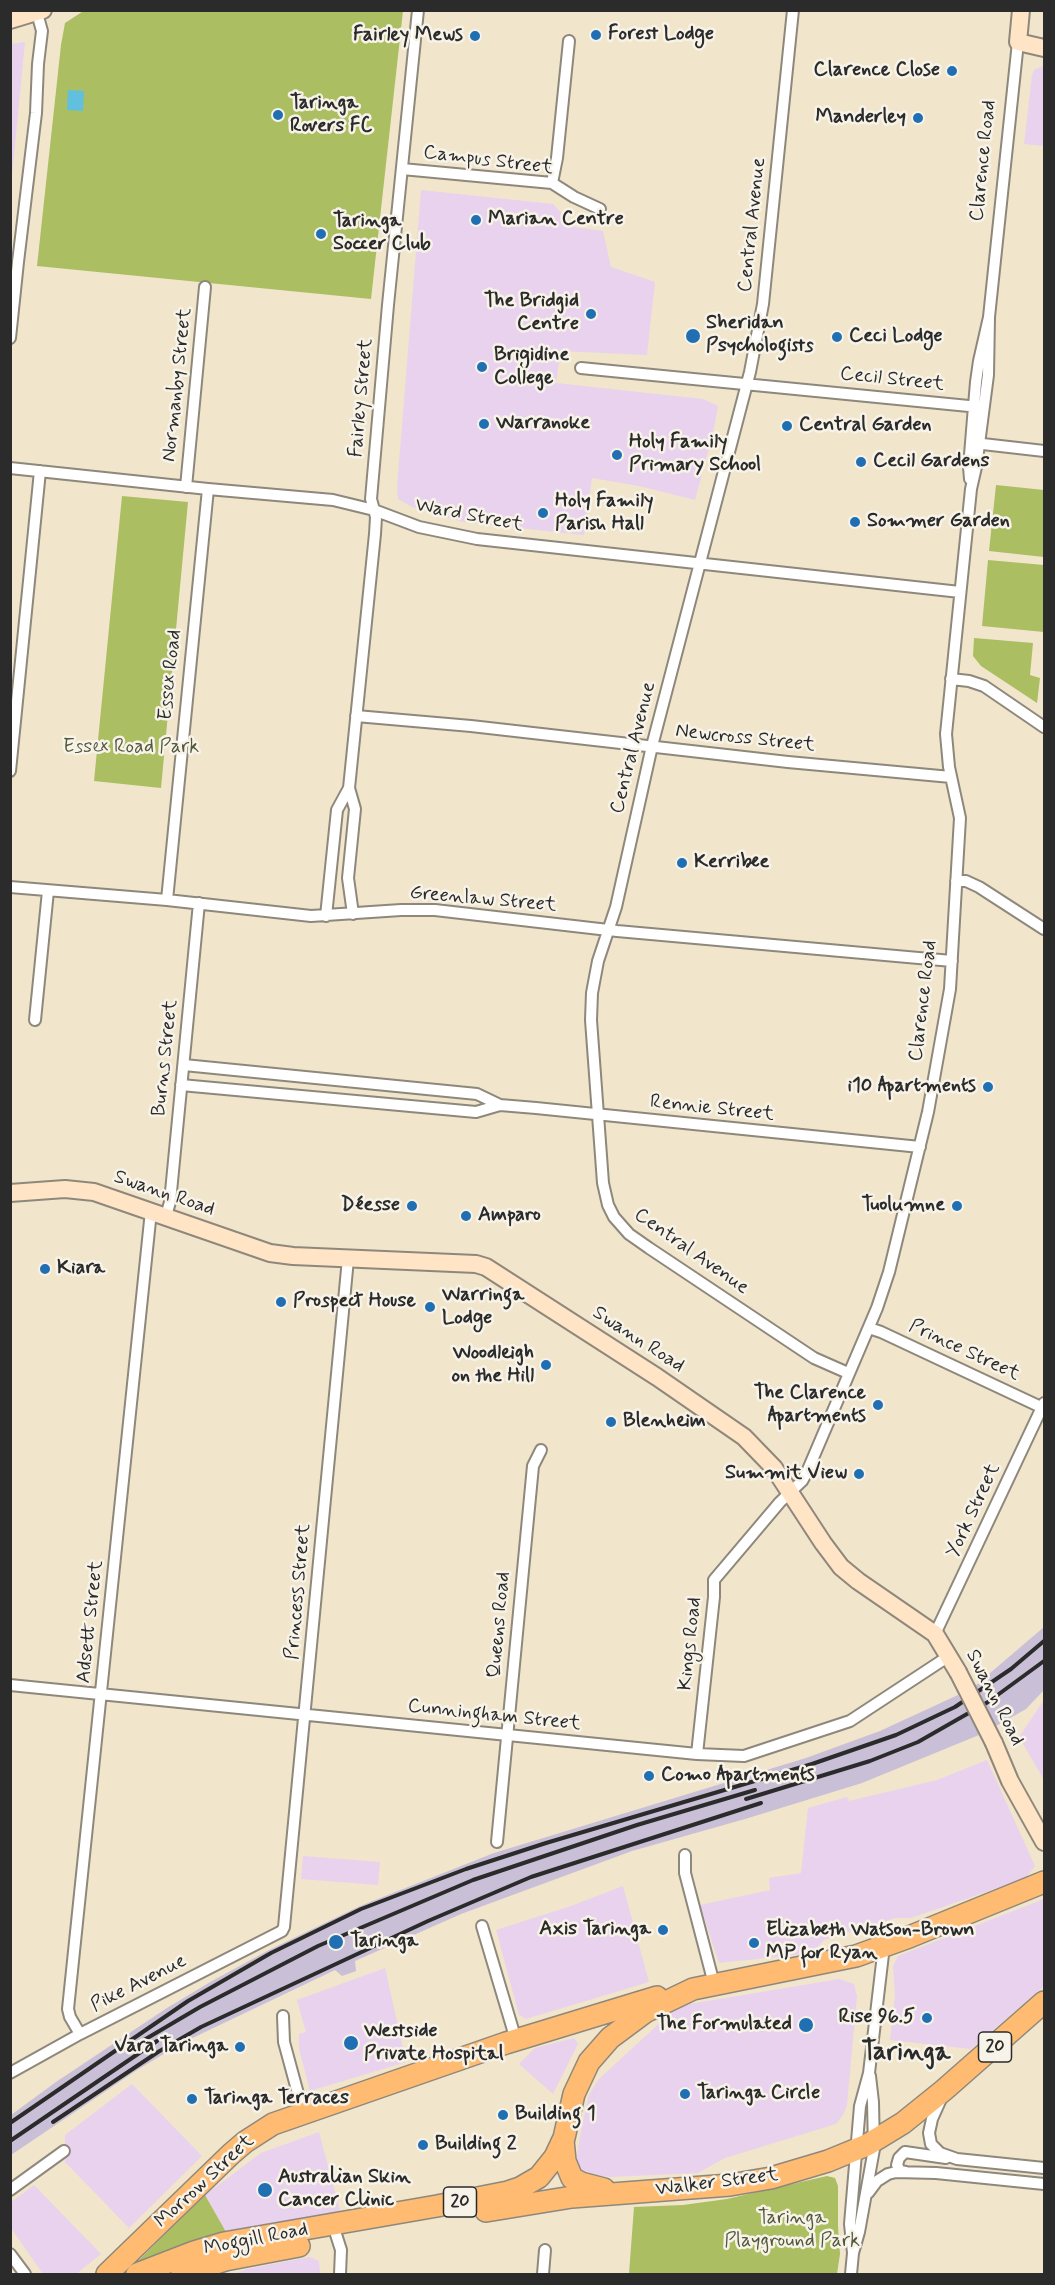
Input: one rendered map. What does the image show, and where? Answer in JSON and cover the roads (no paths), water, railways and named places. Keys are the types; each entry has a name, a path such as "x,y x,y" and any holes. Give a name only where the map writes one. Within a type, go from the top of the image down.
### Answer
{"highway":[{"name":"Moggill Road","path":"182,2274 225,2260 335,2232 514,2190 531,2182 546,2170 563,2139 579,2080 597,2050 637,2018 693,1989 829,1963 884,1946 1044,1882"},
{"name":"Morrow Street","path":"107,2274 241,2145 268,2127 303,2112 392,2084 516,2040 624,2006 693,1989"},
{"name":"Walker Street","path":"622,2193 699,2189 755,2181 799,2171 866,2145 893,2130 945,2090 1044,2002"},
{"path":"563,2139 565,2161 572,2178 584,2184 622,2193"},
{"name":"Moggill Road","path":"137,2274 224,2243 335,2232 545,2200 622,2193"}],"main road":[{"name":"Clarence Road","path":"1018,42 1021,10"},
{"path":"10,20 40,12"},
{"path":"1018,42 1044,48"},
{"name":"Swann Road","path":"10,1193 82,1189 270,1253 348,1259 476,1264 486,1268 730,1426 763,1455 841,1567 935,1634 958,1672 994,1743 1010,1781 1044,1842"}],"street":[{"name":"Fairley Street","path":"353,914 348,878 355,809 349,788 375,534 371,499 418,10"},
{"name":"Central Avenue","path":"793,10 763,304 701,565 652,746 617,901 598,961 591,999 597,1115 605,1196 614,1216 629,1234 814,1358 848,1373"},
{"path":"10,338 36,113 42,31 40,12"},
{"path":"552,183 557,158 569,41"},
{"name":"Clarence Road","path":"789,1492 802,1481 807,1472 869,1328 889,1272 920,1147 950,989 960,818 951,777 946,734 971,489 969,467 975,443 979,407 979,361 989,316 1018,42"},
{"name":"Campus Street","path":"402,169 552,183 574,197 600,209"},
{"name":"Normanby Street","path":"186,487 206,288"},
{"name":"Cecil Street","path":"581,368 979,407"},
{"path":"975,443 1044,451"},
{"name":"Ward Street","path":"10,468 333,500 374,510 419,527 461,536 701,565 960,592"},
{"path":"10,771 40,471"},
{"name":"Essex Road","path":"167,900 208,489"},
{"path":"951,679 984,686 1044,728"},
{"name":"Newcross Street","path":"356,717 471,726 865,770 951,777"},
{"name":"Fairley Street","path":"326,916 337,810 349,788"},
{"path":"956,881 966,881 979,886 1044,929"},
{"name":"Greenlaw Street","path":"10,888 167,900 326,916 435,910 608,930 952,961"},
{"path":"35,1020 48,891"},
{"name":"Burns Street","path":"158,1213 170,1202 200,903"},
{"name":"Rennie Street","path":"184,1065 477,1094 500,1105 920,1147"},
{"name":"Rennie Street","path":"181,1085 476,1112 500,1105"},
{"name":"Adsett Street","path":"80,2034 70,2018 68,2009 158,1213"},
{"name":"Princess Street","path":"284,1927 348,1259"},
{"name":"Prince Street","path":"869,1328 1044,1406"},
{"name":"York Street","path":"935,1634 1044,1406"},
{"name":"Queens Road","path":"497,1842 533,1466 541,1450"},
{"name":"Kings Road","path":"697,1754 714,1580 789,1492"},
{"name":"Cunningham Street","path":"10,1686 508,1736 697,1754 744,1756 850,1721 949,1656"},
{"path":"685,1855 684,1873 714,1984"},
{"path":"482,1926 516,2040"},
{"name":"Pike Avenue","path":"10,2073 80,2034 282,1931 284,1927"},
{"path":"851,2274 853,2253 866,2198 866,2145 861,2102 869,2073 884,1946"},
{"path":"283,2016 284,2042 303,2112"},
{"path":"853,2253 850,2224 873,2102 869,2073"},
{"path":"945,2090 930,2125 930,2141 940,2153 957,2159"},
{"path":"10,2190 64,2151"},
{"path":"906,2172 900,2171 897,2165 898,2158 905,2152 1044,2168"},
{"path":"866,2198 872,2187 883,2177 892,2173 936,2173 1044,2184"},
{"path":"335,2232 341,2250 340,2274"},
{"path":"543,2274 545,2250"},
{"path":"10,2254 25,2274"}],"water":[{"path":"68,90 84,91 83,111 67,110"}],"railway":[{"path":"10,2123 188,2001 271,1953 361,1909 466,1869 812,1764 896,1735 955,1707 1011,1669 1044,1641"},
{"path":"746,1799 870,1761 918,1742 988,1702 1044,1661"},
{"path":"144,2040 200,2007 318,1946 473,1880 637,1825 755,1790"},
{"path":"53,2122 158,2052 201,2027 428,1921 531,1877 761,1803"},
{"path":"10,2141 157,2041"}],"place":[{"name":"Forest Lodge","path":"596,35"},
{"name":"Fairley Mews","path":"475,36"},
{"name":"Clarence Close","path":"952,71"},
{"name":"Taringa Rovers FC","path":"278,115"},
{"name":"Manderley","path":"918,118"},
{"name":"Marian Centre","path":"476,220"},
{"name":"Taringa Soccer Club","path":"321,234"},
{"name":"The Bridgid Centre","path":"591,314"},
{"name":"Sheridan Psychologists","path":"693,336"},
{"name":"Ceci Lodge","path":"837,337"},
{"name":"Brigidine College","path":"482,367"},
{"name":"Warranoke","path":"484,424"},
{"name":"Central Garden","path":"787,426"},
{"name":"Holy Family Primary School","path":"617,455"},
{"name":"Cecil Gardens","path":"861,462"},
{"name":"Holy Family Parish Hall","path":"543,513"},
{"name":"Sommer Garden","path":"855,522"},
{"name":"Kerribee","path":"682,863"},
{"name":"i10 Apartments","path":"988,1087"},
{"name":"Déesse","path":"412,1206"},
{"name":"Tuolumne","path":"957,1206"},
{"name":"Amparo","path":"466,1216"},
{"name":"Kiara","path":"45,1269"},
{"name":"Prospect House","path":"281,1302"},
{"name":"Warringa Lodge","path":"430,1307"},
{"name":"Woodleigh on the Hill","path":"546,1365"},
{"name":"The Clarence Apartments","path":"878,1405"},
{"name":"Blenheim","path":"611,1422"},
{"name":"Summit View","path":"859,1474"},
{"name":"Como Apartments","path":"649,1776"},
{"name":"Axis Taringa","path":"663,1930"},
{"name":"Taringa","path":"336,1942"},
{"name":"Elizabeth Watson-Brown MP for Ryan","path":"754,1943"},
{"name":"Rise 96.5","path":"927,2018"},
{"name":"The Formulated","path":"806,2025"},
{"name":"Westside Private Hospital","path":"351,2043"},
{"name":"Vara Taringa","path":"240,2047"},
{"name":"Taringa Circle","path":"685,2094"},
{"name":"Taringa Terraces","path":"192,2099"},
{"name":"Building 1","path":"503,2115"},
{"name":"Building 2","path":"423,2145"},
{"name":"Australian Skin Cancer Clinic","path":"265,2190"}],"district":[{"name":"Taringa","path":"906,2054"}],"park label":[{"name":"Essex Road Park","path":"131,748"},
{"name":"Taringa Playground Park","path":"792,2230"}]}
